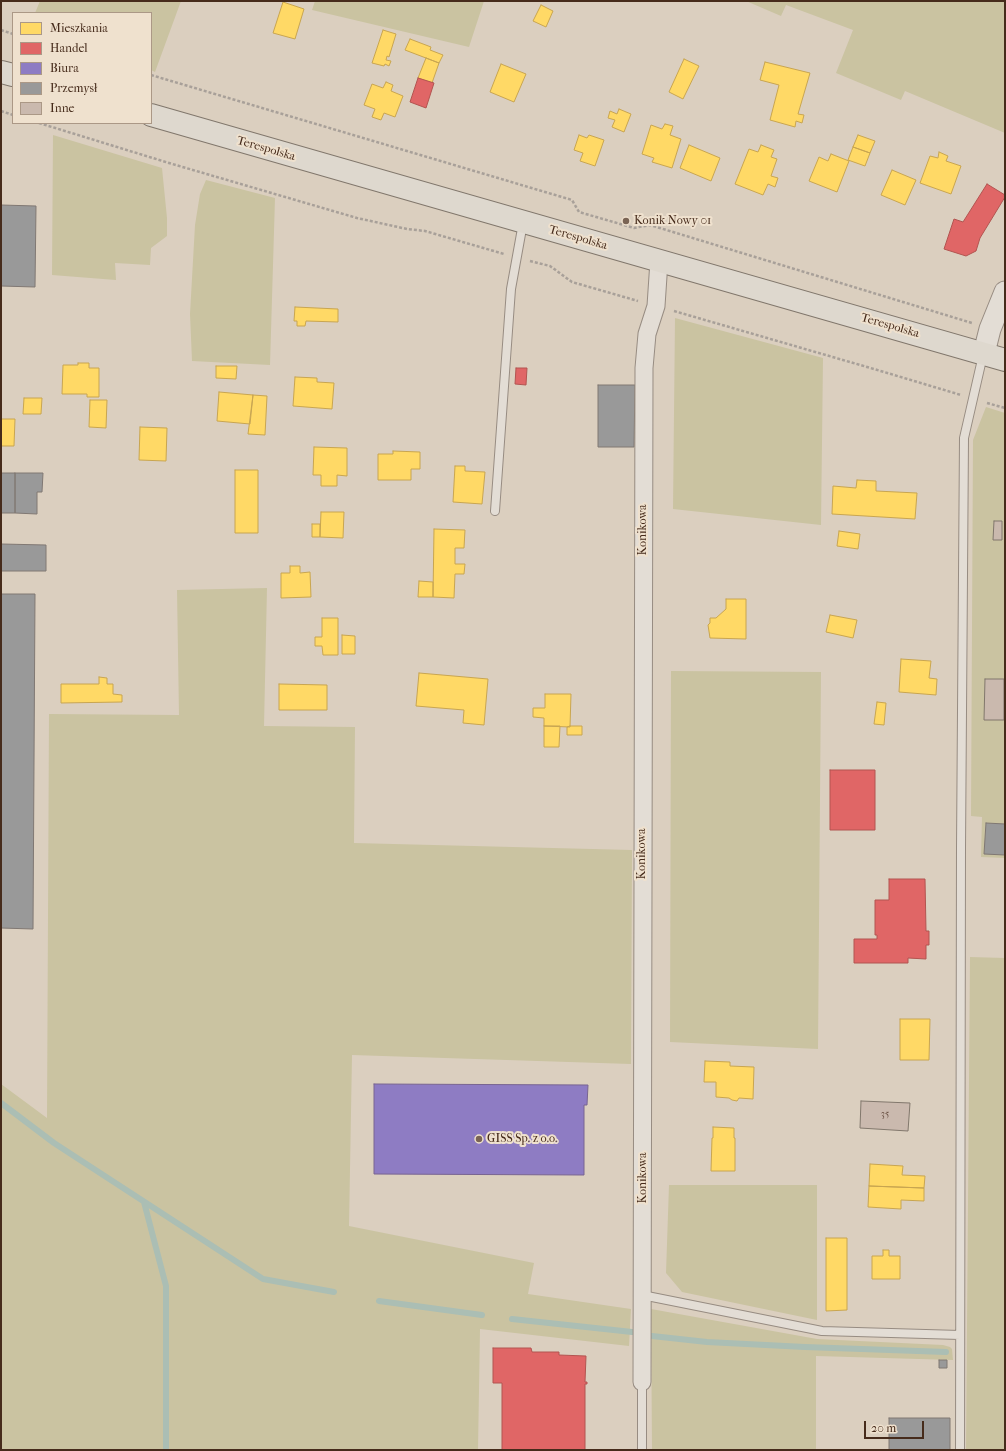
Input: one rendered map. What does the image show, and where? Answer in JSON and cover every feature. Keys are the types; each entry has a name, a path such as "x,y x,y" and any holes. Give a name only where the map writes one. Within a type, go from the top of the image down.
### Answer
{"main road":[{"path":"1,72 12,75"},
{"name":"Terespolska","path":"152,115 1005,360"}],"street":[{"name":"Konikowa","path":"642,1382 644,368 647,334 656,306 659,261"},
{"path":"984,353 990,329 1005,292"}],"lane":[{"path":"495,510 511,289 524,222"},
{"path":"960,1450 961,855 964,438 984,353"},
{"path":"642,1295 822,1331 960,1335"},
{"name":"Konikowa","path":"642,1382 642,1450"}],"path":[{"path":"1,30 12,34"},
{"path":"152,75 572,200 579,212 634,228 650,225 990,329"},
{"path":"1,111 12,115"}],"shaded area":[{"path":"40,1 181,1 155,72 152,70 152,12 35,12"},
{"path":"315,1 484,1 469,47 312,10"},
{"path":"746,1 1005,1 1005,133 905,91 901,100 836,73 853,30 786,5 781,16"},
{"path":"53,135 162,168 167,218 167,236 151,248 150,265 115,263 116,280 52,275"},
{"path":"206,180 275,198 270,365 192,361 190,314 195,225 200,194"},
{"path":"675,318 823,358 821,525 673,509"},
{"path":"986,407 1005,413 1005,858 981,857 982,817 971,816 973,440"},
{"path":"267,588 264,726 355,727 354,843 632,850 631,1064 352,1055 349,1226 534,1263 528,1294 631,1309 629,1346 480,1329 478,1450 1,1450 1,1084 47,1118 49,714 179,715 177,590"},
{"path":"671,671 821,672 818,1049 670,1042"},
{"path":"970,957 1005,958 1005,1450 966,1450"},
{"path":"669,1185 817,1185 817,1320 682,1292 666,1273"},
{"path":"651,1309 817,1339 943,1345 952,1349 953,1360 816,1356 816,1450 652,1450"}],"building: Mieszkania":[{"path":"283,2 304,9 295,39 273,33"},
{"path":"541,5 553,11 546,27 533,21"},
{"path":"383,30 396,34 389,57 387,56 386,60 391,61 389,66 385,64 384,66 372,63"},
{"path":"410,39 431,47 430,50 443,55 439,63 405,50"},
{"path":"426,58 439,63 432,83 418,78"},
{"path":"684,59 699,66 683,99 669,92"},
{"path":"765,62 810,73 798,114 804,115 802,123 796,121 795,127 770,120 779,85 760,80"},
{"path":"501,64 526,74 514,102 490,92"},
{"path":"386,82 393,85 391,91 403,96 395,117 384,113 381,120 372,117 375,109 364,105 372,84 383,88"},
{"path":"619,109 631,114 624,132 612,127 615,120 608,118 610,111 617,114"},
{"path":"665,124 673,126 670,135 681,139 672,168 652,162 654,158 642,154 651,125 662,129"},
{"path":"579,135 587,138 589,135 604,140 595,166 580,161 583,153 574,150"},
{"path":"858,135 875,141 870,153 853,147"},
{"path":"689,145 720,158 711,181 680,168"},
{"path":"761,145 774,150 771,157 777,159 771,176 778,178 775,187 768,184 763,195 735,184 749,149 758,152"},
{"path":"853,147 870,153 865,166 848,160"},
{"path":"939,152 948,156 946,161 961,166 951,194 920,183 930,156 938,158"},
{"path":"831,154 849,161 837,192 809,181 819,157 828,161"},
{"path":"892,170 916,180 905,205 881,195"},
{"path":"295,307 338,309 338,322 306,321 305,326 297,326 297,321 294,321"},
{"path":"78,363 89,363 89,368 99,368 99,397 87,397 87,394 62,394 63,365 78,365"},
{"path":"216,366 237,366 236,379 216,378"},
{"path":"295,377 317,378 317,382 334,383 332,409 293,406"},
{"path":"219,392 253,395 250,424 217,421"},
{"path":"253,395 267,396 265,435 248,434"},
{"path":"24,398 42,398 41,414 23,414"},
{"path":"90,400 107,400 106,428 89,427"},
{"path":"1,419 15,419 14,446 1,446"},
{"path":"140,427 167,428 166,461 139,460"},
{"path":"314,447 347,448 347,476 337,475 337,486 321,486 321,475 313,475"},
{"path":"393,451 420,452 420,469 411,469 411,480 378,480 378,454 393,454"},
{"path":"455,466 465,466 465,471 485,472 482,504 453,502"},
{"path":"235,470 258,470 258,533 235,533"},
{"path":"857,480 876,481 876,491 917,493 915,519 832,514 833,486 856,488"},
{"path":"321,512 344,512 343,538 320,537"},
{"path":"312,524 320,524 320,537 312,537"},
{"path":"434,529 465,530 464,548 455,548 455,564 465,564 464,574 455,574 454,598 433,597"},
{"path":"839,531 860,534 858,549 837,546"},
{"path":"290,566 300,566 300,573 310,572 311,597 281,598 281,573 290,573"},
{"path":"419,581 433,582 433,597 418,597"},
{"path":"726,599 746,599 746,639 710,638 708,625 710,623 710,618 716,618 726,609"},
{"path":"830,615 857,620 853,638 826,632"},
{"path":"322,618 338,618 338,655 323,655 322,646 315,646 315,637 322,637"},
{"path":"342,635 355,636 355,654 342,654"},
{"path":"901,659 931,661 929,678 937,679 936,695 899,692"},
{"path":"419,673 488,679 484,725 463,723 464,710 416,706"},
{"path":"99,677 107,678 107,684 113,684 113,694 122,695 122,702 61,703 61,684 99,684"},
{"path":"279,684 327,685 327,710 279,710"},
{"path":"545,694 571,694 570,727 544,726 544,718 533,717 533,708 545,708"},
{"path":"877,702 886,703 884,725 874,724"},
{"path":"544,726 560,726 559,747 544,747"},
{"path":"582,726 582,735 567,735 567,727"},
{"path":"900,1019 930,1019 929,1060 900,1060"},
{"path":"705,1061 730,1062 730,1066 754,1067 753,1099 739,1098 737,1101 729,1098 716,1097 716,1082 704,1082"},
{"path":"713,1127 734,1128 735,1171 711,1171"},
{"path":"870,1164 903,1166 902,1175 925,1176 924,1188 869,1186"},
{"path":"869,1186 924,1188 924,1201 901,1200 901,1209 868,1207"},
{"path":"826,1238 847,1238 847,1310 826,1311"},
{"path":"883,1250 889,1250 889,1256 900,1256 900,1279 872,1279 872,1256 883,1256"}],"building: Handel":[{"path":"418,78 434,83 426,108 410,102"},
{"path":"987,184 1005,195 1005,197 980,238 976,251 966,256 944,249 954,219 963,222"},
{"path":"516,368 527,368 526,385 515,384"},
{"path":"830,770 875,770 875,830 830,830"},
{"path":"889,879 925,879 926,931 929,931 929,945 926,945 926,959 908,958 908,963 854,963 854,939 877,939 877,935 875,935 875,900 889,900"},
{"path":"493,1348 531,1348 532,1352 559,1352 559,1355 586,1356 585,1382 587,1382 587,1384 585,1384 585,1450 502,1450 502,1383 493,1383"}],"building: Biura":[{"name":"GISS Sp. z o.o.","path":"374,1084 588,1085 587,1105 584,1105 584,1175 374,1174"}],"building: Przemysł":[{"path":"1,205 36,206 35,287 1,286"},
{"path":"598,385 635,385 634,447 598,447"},
{"path":"1,473 15,473 15,513 1,513"},
{"path":"15,473 43,473 42,492 37,492 37,514 15,513"},
{"path":"1,544 46,545 46,571 1,571"},
{"path":"1,594 35,594 33,929 1,928"},
{"path":"986,823 1005,824 1005,855 984,854"},
{"path":"939,1360 947,1360 947,1368 939,1368"},
{"path":"889,1418 950,1418 950,1450 889,1450"}],"building: Inne":[{"path":"994,521 1002,521 1002,540 993,540"},
{"path":"985,679 1004,679 1004,720 984,720"},
{"path":"861,1101 910,1103 908,1131 860,1128"}],"waterway":[{"path":"1,1103 54,1143 263,1279 334,1292"},
{"path":"144,1202 166,1286 166,1450"},
{"path":"379,1301 482,1315"},
{"path":"512,1319 632,1332"},
{"path":"652,1336 707,1342 946,1352"}],"place":[{"name":"Konik Nowy 01","path":"626,221"},
{"name":"GISS Sp. z o.o.","path":"479,1139"}]}
